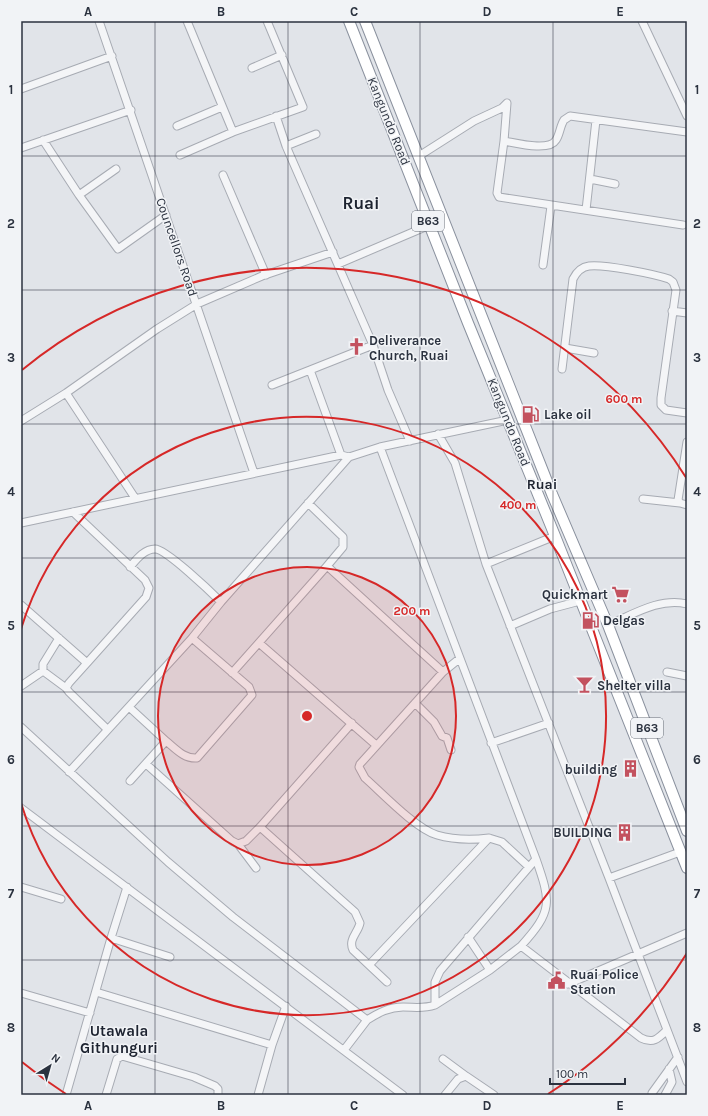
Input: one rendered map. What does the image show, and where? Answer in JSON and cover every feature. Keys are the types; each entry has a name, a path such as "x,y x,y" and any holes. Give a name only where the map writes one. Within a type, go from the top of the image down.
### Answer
{"highway":[{"name":"Kangundo Road","path":"349,21 468,323 555,536 687,868"},
{"name":"Kangundo Road","path":"365,21 552,494 608,625 687,831"},
{"path":"581,602 597,598"}],"street":[{"name":"Councellors Road","path":"99,21 131,110 254,473"},
{"path":"187,21 233,132"},
{"path":"180,155 233,132 303,108 268,21"},
{"path":"642,21 687,116"},
{"path":"252,68 282,55"},
{"path":"21,89 112,56"},
{"path":"419,156 474,121 502,108 507,103 498,196 551,206 683,225"},
{"path":"177,126 222,107"},
{"path":"21,148 131,110"},
{"path":"276,116 286,146 373,345 388,390 410,441"},
{"path":"504,141 549,145 557,140 562,122 570,116 687,132"},
{"path":"586,210 596,120"},
{"path":"286,146 316,134"},
{"path":"44,140 79,195 118,249 166,215"},
{"path":"79,195 116,169"},
{"path":"223,175 266,275"},
{"path":"590,179 615,184"},
{"path":"543,265 551,206"},
{"path":"338,264 425,227"},
{"path":"22,418 66,393 157,329 197,304 266,275 333,252"},
{"path":"562,369 573,279 577,272 584,268 593,266 622,269 669,279 675,286 661,398 662,406 666,410 687,413"},
{"path":"672,311 687,313"},
{"path":"272,384 373,345"},
{"path":"565,348 594,353"},
{"path":"310,370 341,455"},
{"path":"66,393 135,498"},
{"path":"69,772 192,638 221,602 349,457 380,447 508,420"},
{"path":"438,434 455,463 486,564 687,1082"},
{"path":"683,504 678,500 687,442"},
{"path":"344,1050 367,1020 379,1012 392,1008 404,1007 422,1009 435,1005 490,970 521,946 540,920 547,905 547,897 543,879 536,859 380,447"},
{"path":"21,523 341,455 349,457"},
{"path":"643,499 683,504"},
{"path":"232,673 343,547 343,537 308,503"},
{"path":"66,688 68,683 124,623 149,592 147,583 73,512"},
{"path":"486,564 555,536"},
{"path":"130,567 146,552 155,549 164,552 221,602"},
{"path":"327,566 443,672"},
{"path":"510,626 550,609 581,602"},
{"path":"608,625 662,604 675,602 687,604"},
{"path":"21,605 87,663"},
{"path":"43,671 43,664 59,638"},
{"path":"129,707 181,754 191,759 197,758 203,753 252,695 249,687 192,638"},
{"path":"259,643 376,745"},
{"path":"459,659 443,672 376,745 360,764 360,771 365,778 421,827 436,835 473,840 489,838 502,842 529,867"},
{"path":"21,686 43,671"},
{"path":"43,671 66,688 107,730"},
{"path":"667,672 687,676"},
{"path":"415,703 434,722 442,736 447,738 451,750"},
{"path":"238,844 246,841 260,827 352,723"},
{"path":"491,743 548,723"},
{"path":"21,727 168,862 227,912 367,1020"},
{"path":"130,781 166,741"},
{"path":"146,764 232,841 238,844 256,868"},
{"path":"21,808 403,1095"},
{"path":"260,827 360,918 360,923 350,945 356,954 387,982"},
{"path":"369,965 489,838"},
{"path":"609,878 680,852"},
{"path":"435,1005 435,982 437,975 536,859"},
{"path":"21,887 61,898"},
{"path":"66,1095 127,887"},
{"path":"568,984 687,933"},
{"path":"468,937 490,970"},
{"path":"111,938 170,957"},
{"path":"521,946 568,984 640,1038 648,1042 657,1040 667,1030"},
{"path":"21,992 90,1013"},
{"path":"96,992 272,1045"},
{"path":"258,1095 272,1045 286,1006"},
{"path":"106,1095 117,1059 122,1056 194,1077 215,1086 218,1089 218,1095"},
{"path":"652,1093 678,1057"},
{"path":"444,1059 494,1095"},
{"path":"665,1095 672,1082 672,1073 669,1069"},
{"path":"444,1095 458,1079 466,1076"}],"place":[{"name":"Deliverance Church, Ruai","path":"356,347"},
{"name":"Lake oil","path":"531,414"},
{"name":"Quickmart","path":"621,594"},
{"name":"Delgas","path":"590,620"},
{"name":"Shelter villa","path":"584,685"},
{"name":"building","path":"630,769"},
{"name":"BUILDING","path":"625,832"},
{"name":"Ruai Police Station","path":"557,981"}],"district":[{"name":"Ruai","path":"361,203"},
{"name":"Ruai","path":"542,484"},
{"name":"Utawala Githunguri","path":"119,1040"}]}
